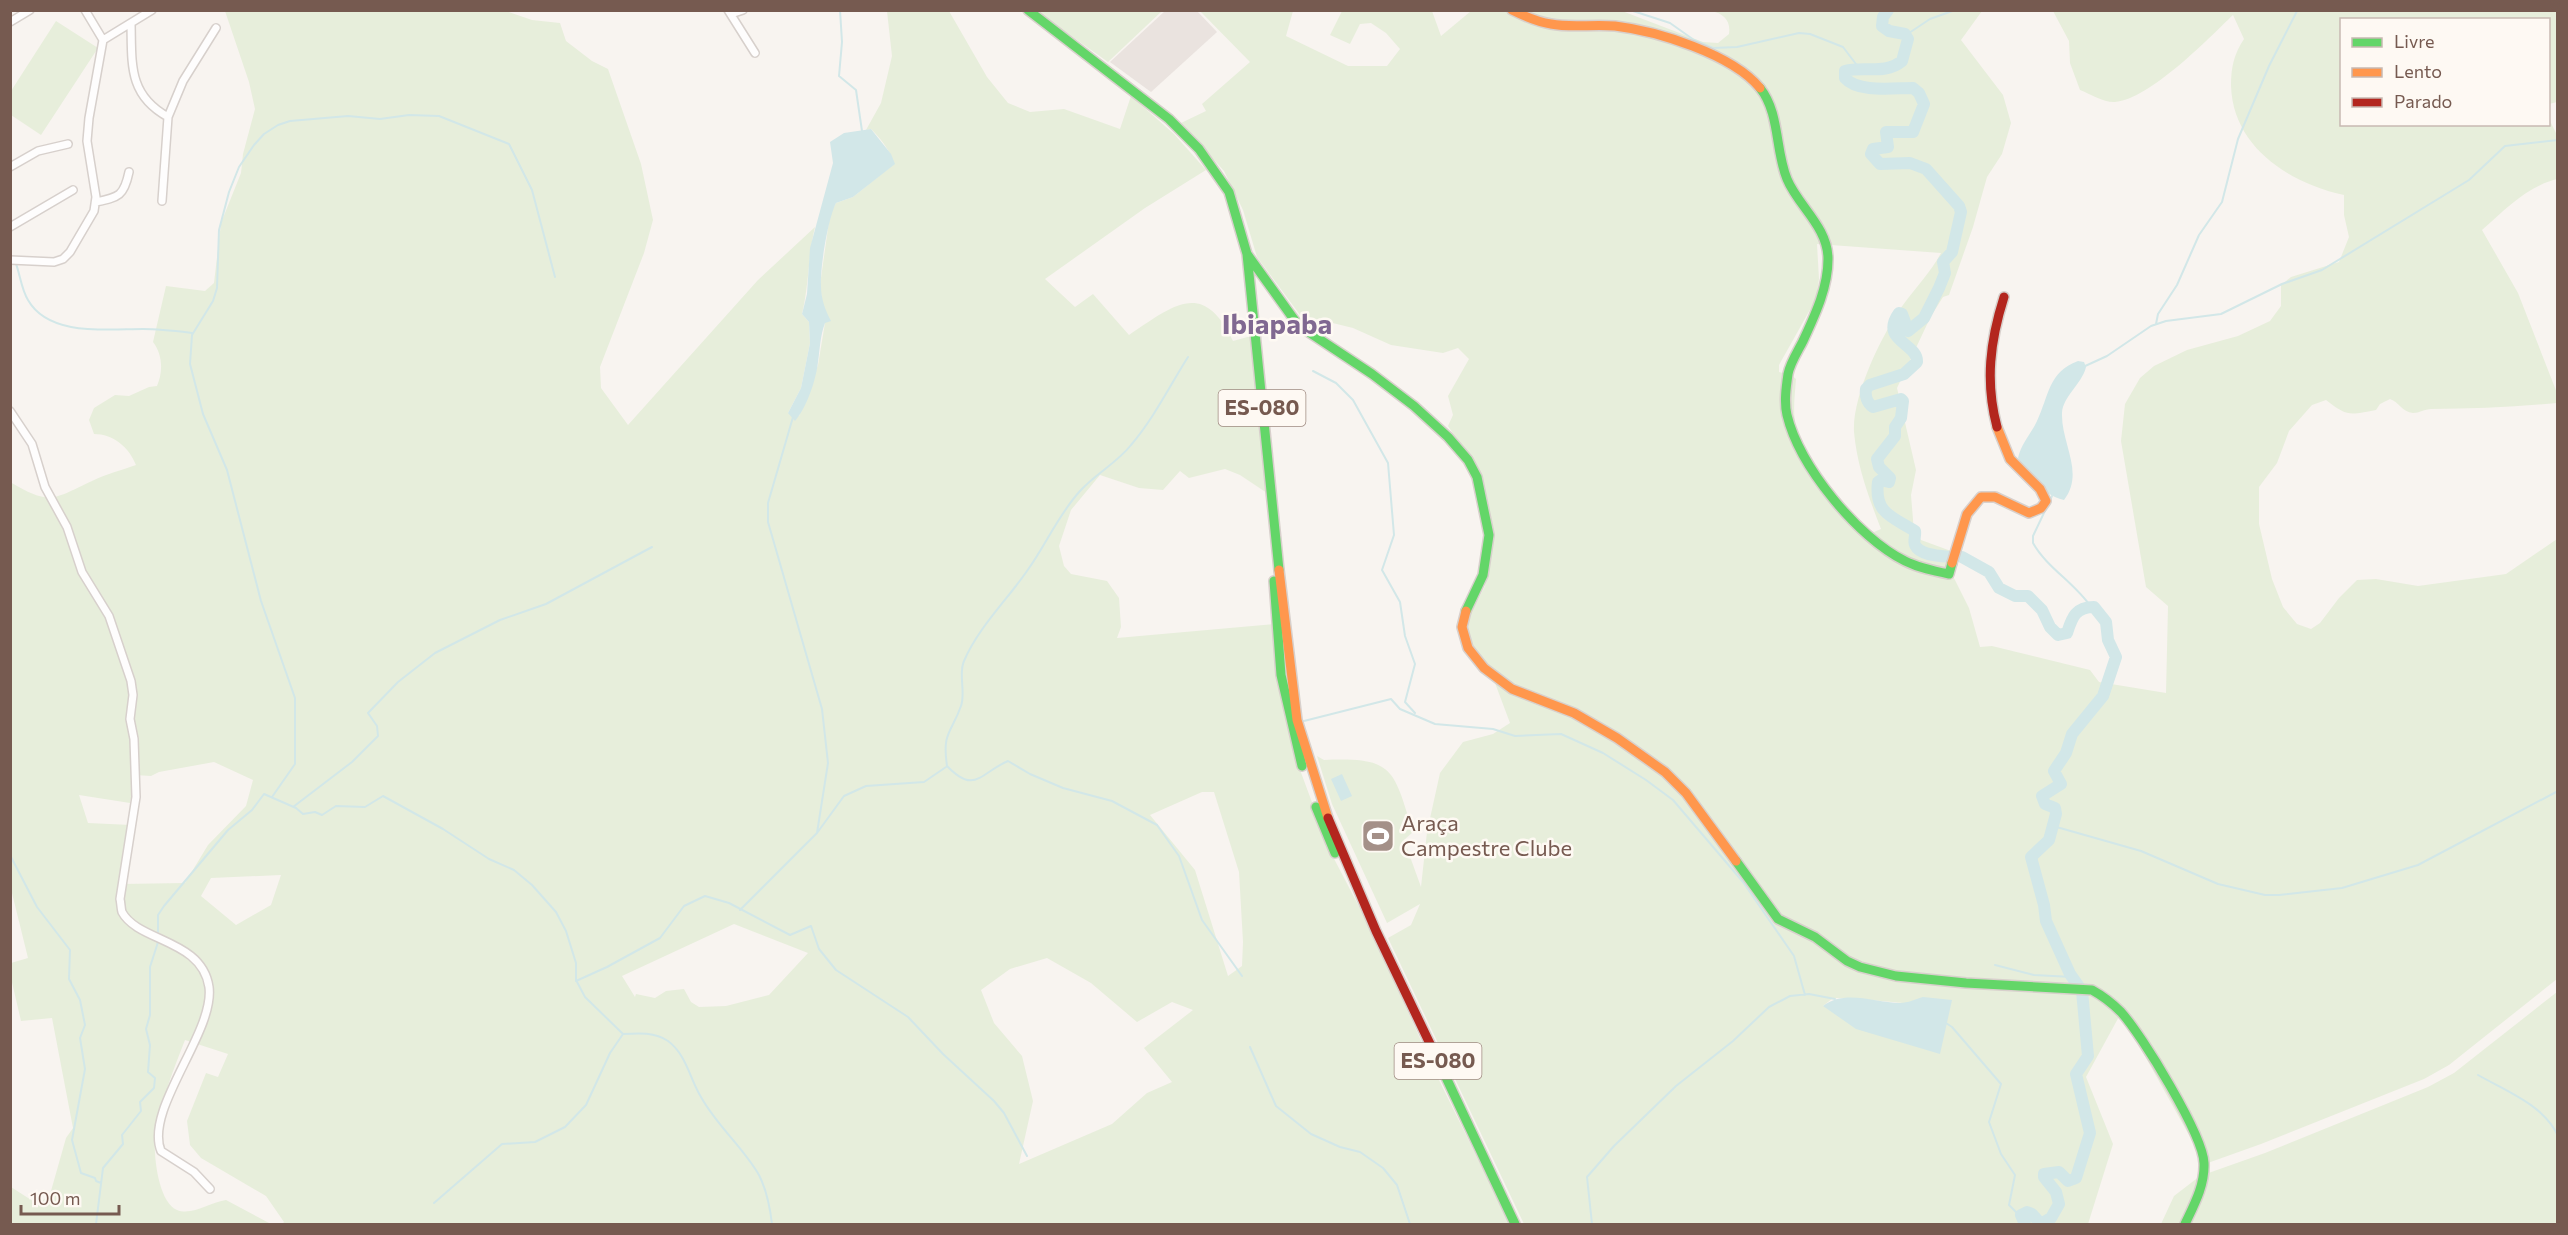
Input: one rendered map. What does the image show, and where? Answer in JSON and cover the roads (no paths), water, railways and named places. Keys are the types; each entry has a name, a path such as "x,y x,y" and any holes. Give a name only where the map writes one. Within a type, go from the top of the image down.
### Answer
{"street":[{"path":"10,22 30,10"},
{"path":"10,260 54,262 63,259 70,252 91,216 96,202 87,141 103,40 85,10"},
{"path":"103,40 152,10"},
{"path":"743,10 729,12 754,53"},
{"name":"ES-080","path":"1028,10 1169,119 1199,149 1229,192 1247,254 1276,562 1274,585 1277,643 1290,724 1324,830 1343,870 1362,897 1515,1224"},
{"path":"1512,10 1553,25 1615,26 1671,39 1743,71 1765,94 1788,181 1825,241 1828,261 1824,292 1792,363 1787,381 1787,417 1795,441 1812,470 1855,521 1883,548 1904,561 1949,574 1959,535 1977,499 1983,496 1993,496 2029,513 2041,508 2046,501 2043,492 2015,466 2001,444 1988,391 1991,350 2004,297"},
{"path":"131,23 132,60 138,89 148,104 168,117"},
{"path":"162,201 168,117 183,81 216,28"},
{"path":"10,167 38,151 68,144"},
{"path":"96,202 121,194 126,188 129,172"},
{"path":"10,227 73,190"},
{"path":"1247,254 1298,325 1372,374 1414,406 1448,437 1467,460 1477,477 1489,535 1482,575 1468,605 1462,627 1468,648 1484,668 1512,689 1574,713 1665,772 1686,793 1778,919 1815,937 1846,961 1896,976 2100,992 2111,1001 2140,1036 2202,1151 2205,1168 2200,1191 2185,1224"},
{"path":"10,411 32,444 45,487 67,526 82,572 109,616 127,664 133,694 130,719 134,739 136,797 120,899 122,912 135,926 172,943 189,955 199,964 209,986 208,1010 170,1092 159,1127 159,1146 161,1151 194,1172 210,1189"}],"waterway":[{"path":"840,10 842,42 839,76 856,90 862,131"},
{"path":"1630,10 1670,23 1694,40 1713,48 1737,47 1799,33 1810,34 1843,47 1859,68"},
{"path":"1888,10 1883,17 1882,26 1889,31 1905,34 1908,39 1902,61 1889,68 1845,71 1845,78 1851,83 1867,88 1913,88 1919,93 1924,104 1913,132 1886,132 1888,147 1873,149 1871,154 1880,164 1910,163 1926,169 1959,206 1961,212 1952,252 1943,262 1945,273 1924,318 1908,331 1905,329 1902,314 1899,313 1894,322 1896,336 1912,350 1917,362 1904,374 1870,385 1866,389 1866,394 1873,407 1901,399 1903,401 1901,418 1895,427 1895,436 1877,459 1879,467 1890,478 1889,482 1881,480 1878,482 1879,501 1882,508 1893,518 1915,531 1914,544 1918,549 1932,555 1952,557"},
{"path":"1906,35 1930,19 1955,10"},
{"path":"2156,324 2158,314 2177,285 2199,235 2222,202 2238,139 2269,66 2297,11"},
{"path":"272,797 295,764 295,698 261,601 227,470 203,414 190,364 192,335 213,301 217,288 219,230 229,192 239,167 264,134 290,121 348,116 380,119 409,115 439,116 509,144 532,190 555,277"},
{"path":"2083,367 2107,356 2151,326 2166,321 2221,314 2282,284 2322,270 2469,180 2505,146 2558,140"},
{"path":"15,261 28,300 38,312 50,320 64,325 97,330 156,329 193,333"},
{"path":"1188,357 1139,435 1113,463 1072,500 1027,571 977,637 962,666 962,701 948,734 946,755 947,766 964,779 978,779 1008,761 1030,774 1063,788 1112,801 1157,825 1179,856 1202,920 1242,976"},
{"path":"1313,371 1336,383 1353,400 1388,463 1394,535 1382,570 1400,602 1405,636 1415,664 1405,702 1415,713"},
{"path":"793,417 768,503 768,522 822,709 828,763 817,833"},
{"path":"2052,496 2033,536 2033,543 2091,607"},
{"path":"293,807 352,762 378,736 377,726 368,713 398,682 435,653 500,620 546,604 652,547"},
{"path":"1962,557 1989,572 1999,588 2015,596 2028,596 2042,610 2050,627 2058,635 2067,633 2078,611 2094,607 2106,622 2108,640 2116,657 2103,696 2072,734 2066,753 2054,771 2061,784 2042,796 2045,804 2055,808 2056,814 2049,840 2031,857 2046,921 2070,974 2082,991 2088,1056 2076,1074 2090,1133 2076,1178 2068,1181 2059,1172 2044,1174 2056,1192 2059,1204 2051,1218 2041,1224"},
{"path":"1304,721 1391,699 1400,709 1435,724 1493,729 1515,736 1561,734 1603,753 1673,800 1743,882 1794,956 1805,995"},
{"path":"740,910 817,833 844,796 866,786 924,782 946,767"},
{"path":"2053,826 2141,851 2218,884 2265,895 2279,895 2342,888 2418,865 2558,791"},
{"path":"158,932 158,915 164,906 228,830 252,810 264,794 296,808 303,814 315,812 322,815 336,806 365,807 383,796 443,829 489,859 514,870 532,885 556,912 566,931 576,963 576,980 585,997 623,1034"},
{"path":"10,855 37,907 70,950 69,979 80,1000 85,1025 80,1038 85,1069 72,1140 81,1173 101,1183"},
{"path":"576,981 660,938 684,906 705,896 729,903 790,935 811,926 819,949 836,970 908,1017 943,1054 994,1101 1004,1113 1027,1156"},
{"path":"96,1224 103,1168 123,1144 122,1135 141,1111 140,1102 154,1088 155,1078 148,1072 150,1045 146,1029 150,1015 150,967 159,939"},
{"path":"1995,965 2034,975 2072,977"},
{"path":"1592,1224 1587,1177 1614,1146 1676,1086 1733,1041 1769,1007 1790,996 1809,994 1835,999"},
{"path":"1946,1023 2001,1084 1989,1122 2001,1154 2015,1175 2009,1205 2022,1218"},
{"path":"623,1034 641,1033 658,1036 674,1046 707,1108 759,1175 768,1199 772,1224"},
{"path":"434,1203 502,1144 535,1142 565,1127 586,1105 610,1053 623,1034"},
{"path":"1250,1047 1276,1106 1311,1134 1340,1147 1360,1152 1383,1168 1397,1185 1410,1224"},
{"path":"2478,1075 2534,1107 2552,1125 2558,1136"},
{"path":"2025,1224 2021,1215 2027,1212 2041,1224"}],"place":[{"name":"Araça Campestre Clube","path":"1378,836"}],"district":[{"name":"Ibiapaba","path":"1277,324"}]}
